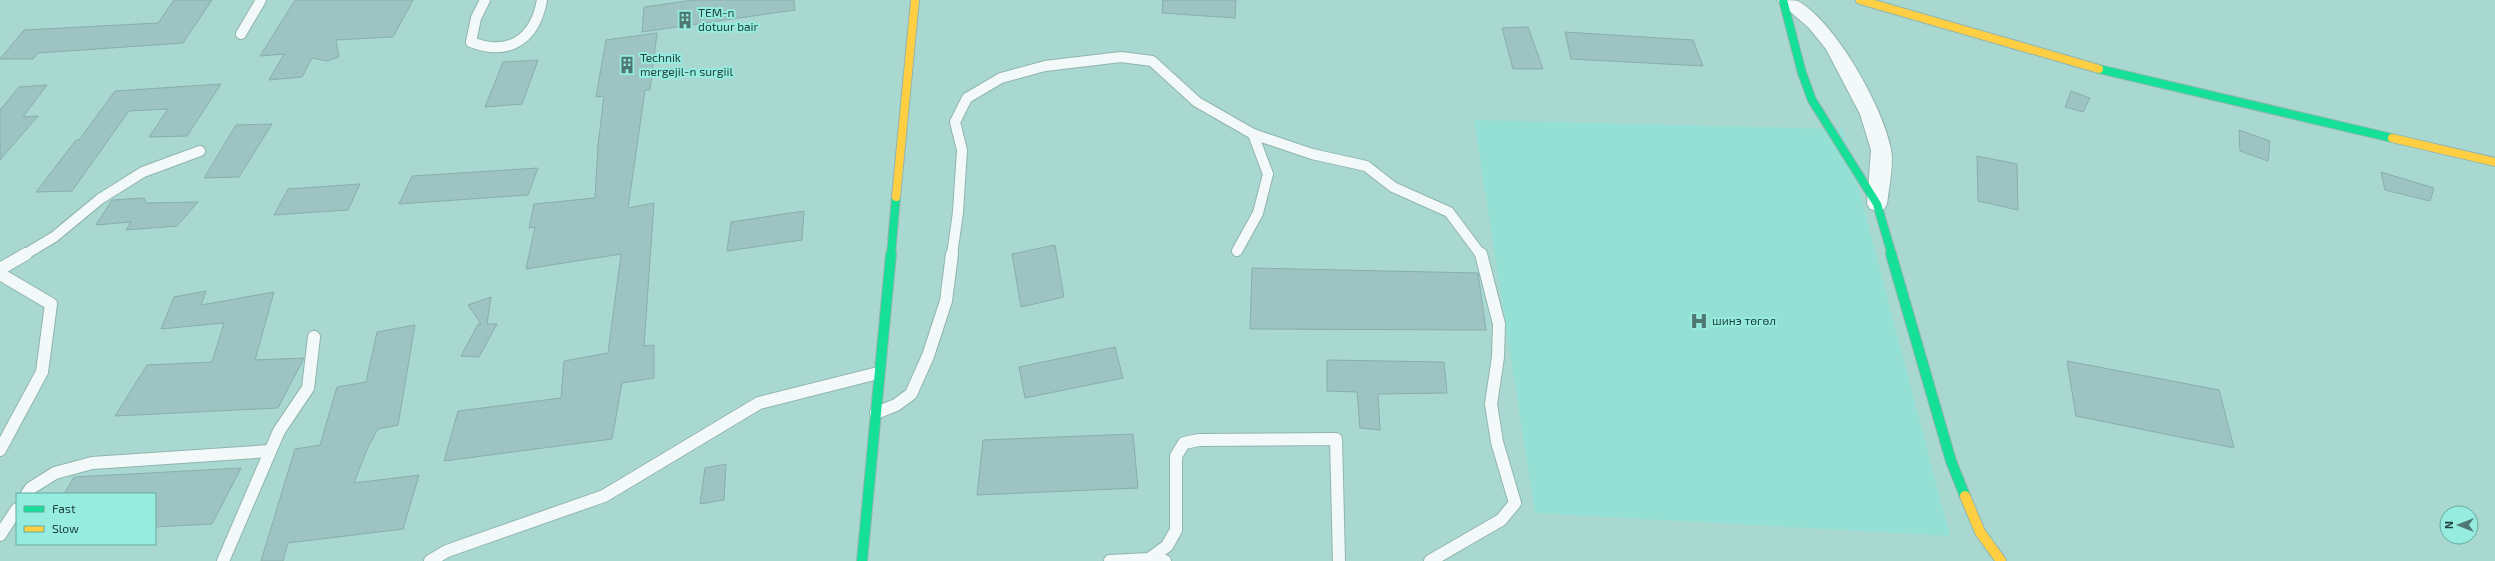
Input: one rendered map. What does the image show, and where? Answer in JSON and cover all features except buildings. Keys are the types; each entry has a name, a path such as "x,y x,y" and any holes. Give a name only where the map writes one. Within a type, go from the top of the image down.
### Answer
{"street":[{"path":"862,561 878,373 915,0"},
{"path":"1784,0 1815,24 1834,46 1870,114 1881,150 1877,204"},
{"path":"1784,0 1802,73 1812,100 1877,204 1951,461 1980,532 2001,561"},
{"path":"1860,0 2071,62 2495,162"}],"lane":[{"path":"241,34 261,0"},
{"path":"485,0 476,18 471,42 482,48 519,43 528,35 541,14 542,0"},
{"path":"875,413 896,405 911,394 928,356 946,301 958,212 962,150 955,122 967,98 1001,78 1045,66 1121,57 1152,61 1197,102 1253,134 1312,154 1366,166 1393,187 1449,212 1480,251 1499,324 1498,357 1492,404 1497,442 1515,503 1502,520 1430,561"},
{"path":"1237,251 1258,213 1268,174 1253,134"},
{"path":"0,269 54,237 100,199 143,172 200,151"},
{"path":"0,274 51,304 42,372 0,450"},
{"path":"223,561 279,432 308,388 314,337"},
{"path":"430,561 447,551 604,496 759,403 878,373"},
{"path":"1149,559 1167,546 1176,530 1176,456 1184,443 1199,440 1336,439 1339,561"},
{"path":"28,493 31,488 55,474 92,463 270,451"},
{"path":"0,535 16,511"},
{"path":"1110,561 1149,559 1165,561"}],"shaded area":[{"name":"шинэ төгөл","path":"1474,120 1843,129 1950,536 1535,513"}],"traffic: fast":[{"path":"1783,0 1802,73 1812,100 1877,204 1951,461 1965,496"},
{"path":"2099,69 2392,138"},
{"path":"862,561 896,197"}],"traffic: slow":[{"path":"896,197 915,0"},
{"path":"1860,0 2099,69"},
{"path":"2392,138 2495,162"},
{"path":"1965,496 1980,532 2001,561"}],"place":[{"name":"TEM-n dotuur bair","path":"685,20"},
{"name":"Technik mergejil-n surgiil","path":"627,65"},
{"name":"шинэ төгөл","path":"1699,321"}]}
